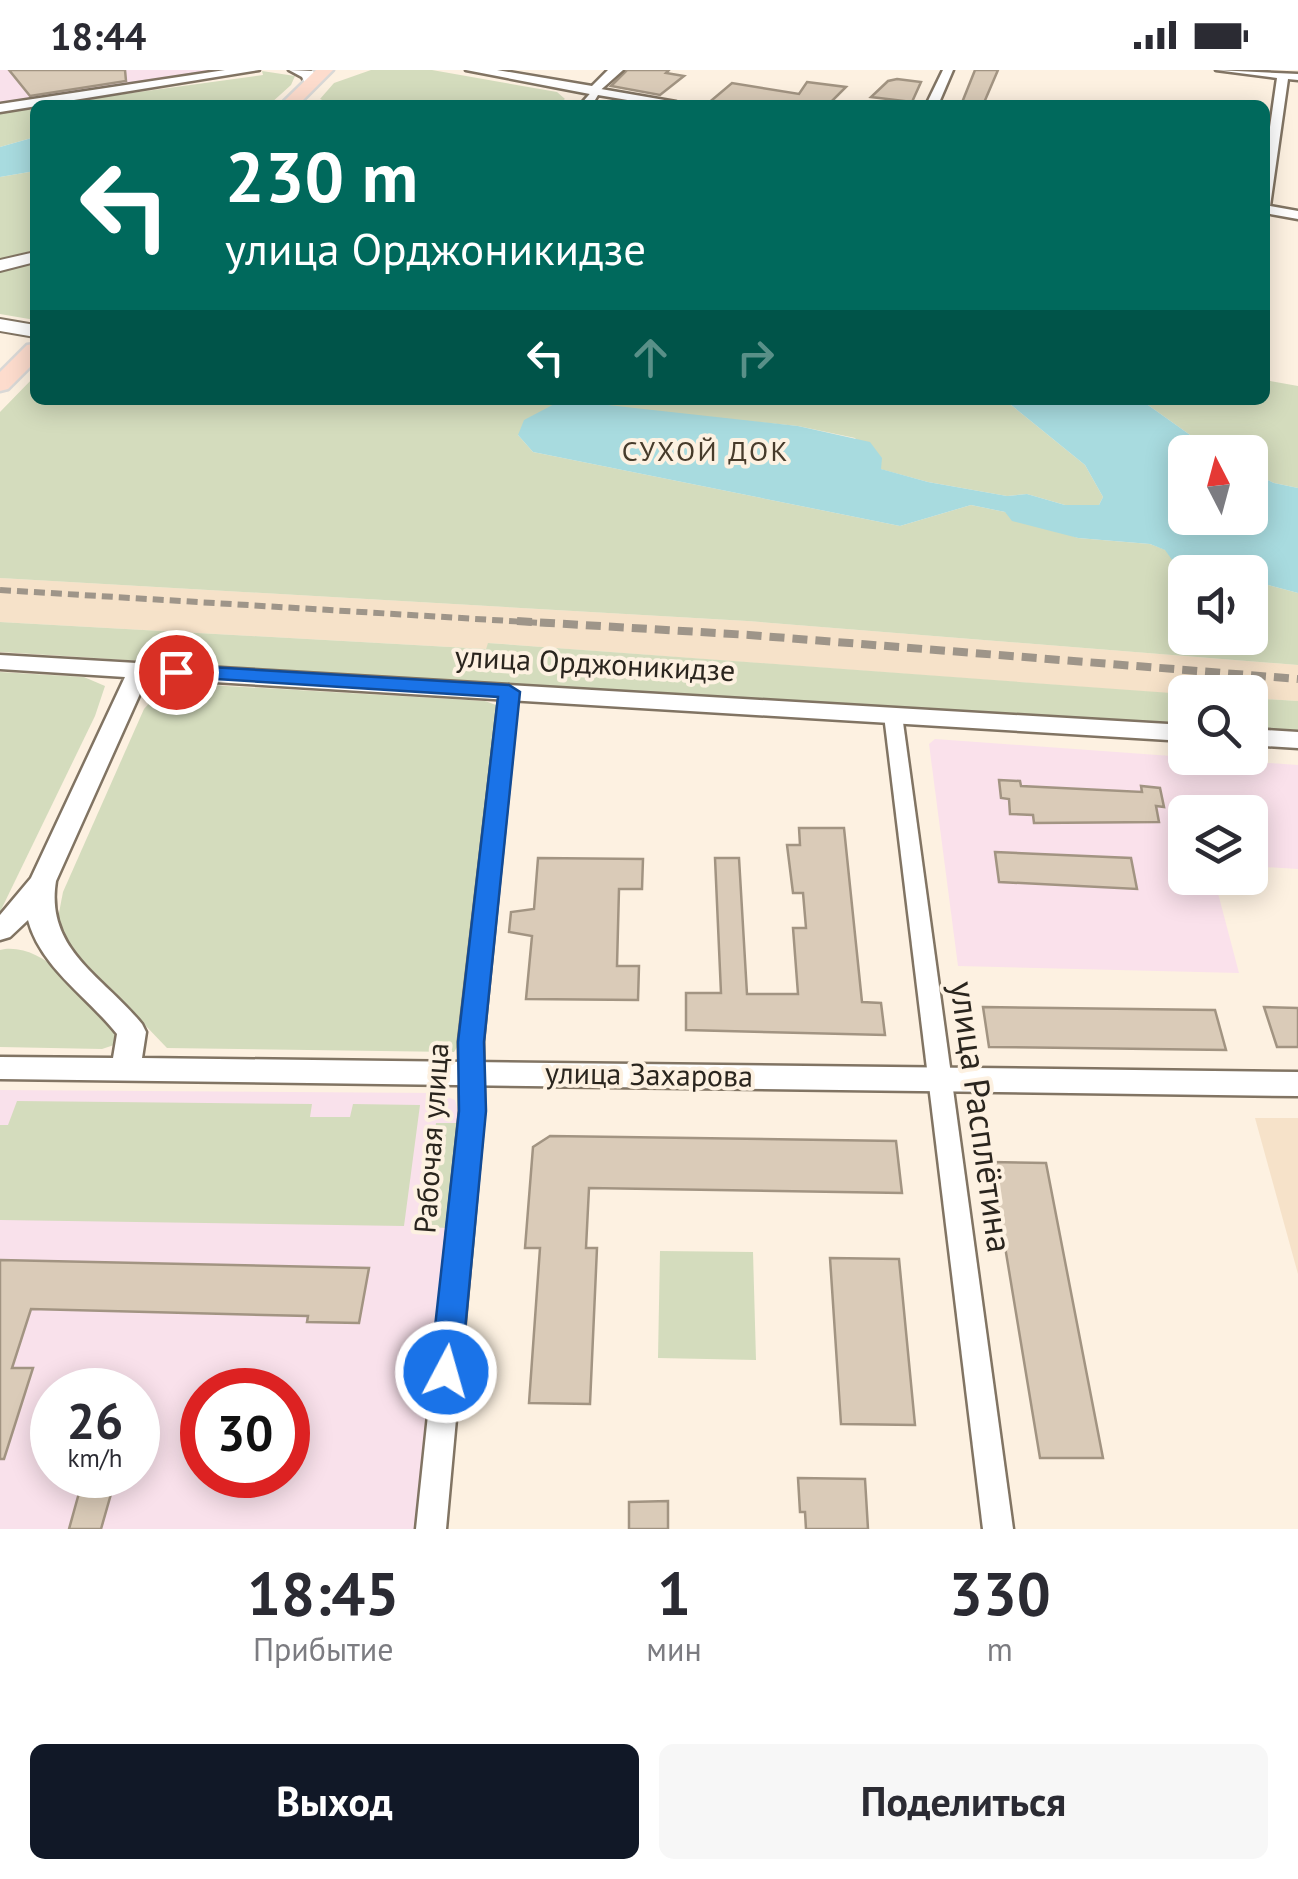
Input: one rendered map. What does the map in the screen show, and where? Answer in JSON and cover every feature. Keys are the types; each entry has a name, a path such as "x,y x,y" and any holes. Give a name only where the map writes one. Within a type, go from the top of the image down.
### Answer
{"main road":[{"path":"293,100 317,76"},
{"path":"0,266 30,258"},
{"path":"0,325 30,330"},
{"path":"0,384 27,358"}],"street":[{"path":"53,100 252,70"},
{"path":"296,70 317,76"},
{"path":"473,70 647,100"},
{"path":"589,100 616,70"},
{"path":"934,100 948,70"},
{"path":"1221,70 1298,77"},
{"path":"1270,171 1283,76"},
{"path":"0,108 30,103"},
{"path":"1270,208 1298,215"},
{"name":"улица Орджоникидзе","path":"0,662 1168,732"},
{"path":"126,1069 132,1032 58,953 38,919 38,895 140,670"},
{"name":"Рабочая улица","path":"431,1529 472,1111 471,1042 509,692"},
{"name":"улица Расплётина","path":"892,715 998,1529"},
{"path":"1268,738 1298,740"},
{"path":"0,930 24,909 43,881"},
{"path":"0,940 31,940 58,953"},
{"name":"улица Захарова","path":"0,1068 1298,1084"}],"shaded area":[{"path":"0,70 217,70 0,104"},
{"path":"0,578 747,621 1298,665 1298,701 1268,699 1268,675 1168,675 1168,693 489,643 486,649 0,622"},
{"path":"935,739 1168,756 1168,775 1268,775 1268,763 1298,765 1298,869 1268,867 1268,795 1168,795 1168,895 1218,895 1239,973 958,966 929,744"},
{"path":"0,1090 438,1093 455,1100 459,1115 419,1529 0,1529"},
{"path":"1255,1118 1298,1118 1298,1274"}],"green space":[{"path":"371,70 432,70 557,92 565,99 320,99 334,83"},
{"path":"262,71 295,76 274,100 80,100 263,75"},
{"path":"30,107 30,138 0,147 0,112"},
{"path":"30,172 30,251 0,259 0,177"},
{"path":"30,263 30,319 0,314 0,271"},
{"path":"30,381 30,405 1011,405 1085,465 1103,497 1099,505 1065,505 1027,494 1007,496 928,482 880,469 855,438 798,426 674,414 518,435 533,452 900,526 971,505 1005,512 1078,538 1150,544 1169,555 1168,655 747,621 0,578 0,412"},
{"path":"1270,381 1298,386 1298,488 1268,480 1268,435 1190,435 1148,405 1270,405"},
{"path":"1268,585 1298,593 1298,665 1173,655 1268,655"},
{"path":"0,622 486,649 488,643 1168,693 1168,726 0,652"},
{"path":"0,672 84,677 105,686 95,716 0,912"},
{"path":"192,684 485,701 496,705 459,1044 454,1052 167,1048 69,946 58,918 63,892 144,709 160,691"},
{"path":"1268,699 1298,701 1298,734 1268,732"},
{"path":"0,950 22,950 52,966 115,1032 117,1044 102,1049 0,1047"},
{"path":"17,1101 312,1104 310,1117 350,1117 353,1104 420,1105 404,1226 0,1220 0,1125 8,1125"},
{"path":"436,1123 458,1123 447,1228 423,1227"},
{"path":"660,1251 753,1252 756,1360 658,1358"}],"water":[{"path":"30,138 30,172 0,177 0,147"},
{"path":"552,405 607,405 798,426 870,442 882,458 881,469 928,482 1007,496 1027,494 1065,505 1099,505 1103,497 1085,465 1011,405 1148,405 1190,435 1168,435 1168,535 1268,535 1268,480 1298,488 1298,593 1268,585 1268,555 1169,555 1150,544 1078,538 1012,521 1005,512 971,505 900,526 533,452 518,435 524,420"}],"building":[{"path":"9,70 125,70 126,81 30,96"},
{"path":"627,70 669,70 666,73 684,76 660,95 611,86"},
{"path":"975,70 998,70 985,100 963,100"},
{"path":"888,81 921,82 913,100 871,97"},
{"path":"807,82 846,87 833,100 712,100 732,83 799,94"},
{"path":"999,780 1020,781 1021,786 1142,792 1141,786 1160,788 1164,807 1156,806 1159,822 1034,823 1033,815 1010,814 1009,799 1001,798"},
{"path":"799,828 844,828 862,1002 881,1003 885,1035 686,1030 686,993 721,993 715,858 739,858 747,994 798,994 793,928 806,928 803,893 793,893 787,845 800,845"},
{"path":"995,852 1131,858 1137,889 999,882"},
{"path":"538,858 643,859 642,889 619,889 617,966 639,966 638,1000 526,999 532,936 509,932 511,912 534,909"},
{"path":"983,1007 1215,1010 1226,1050 989,1047"},
{"path":"1264,1007 1298,1008 1298,1047 1277,1047"},
{"path":"550,1136 896,1141 902,1193 589,1188 586,1248 597,1248 590,1404 529,1403 540,1248 525,1248 533,1147"},
{"path":"991,1162 1046,1163 1103,1458 1040,1458"},
{"path":"830,1258 899,1259 915,1425 841,1424"},
{"path":"0,1260 369,1268 359,1323 307,1322 308,1316 31,1309 12,1368 30,1368 30,1377 4,1459 0,1459"},
{"path":"798,1478 865,1479 868,1529 806,1529 805,1512 800,1512"},
{"path":"78,1498 110,1498 101,1529 69,1529"},
{"path":"668,1501 668,1529 629,1529 629,1502"}],"railway":[{"path":"0,590 559,624"},
{"path":"517,621 749,635 1298,679"}],"district":[{"name":"СУХОЙ ДОК","path":"706,451"}],"route":[{"path":"176,672 509,692 471,1042 472,1111 446,1372"}]}
